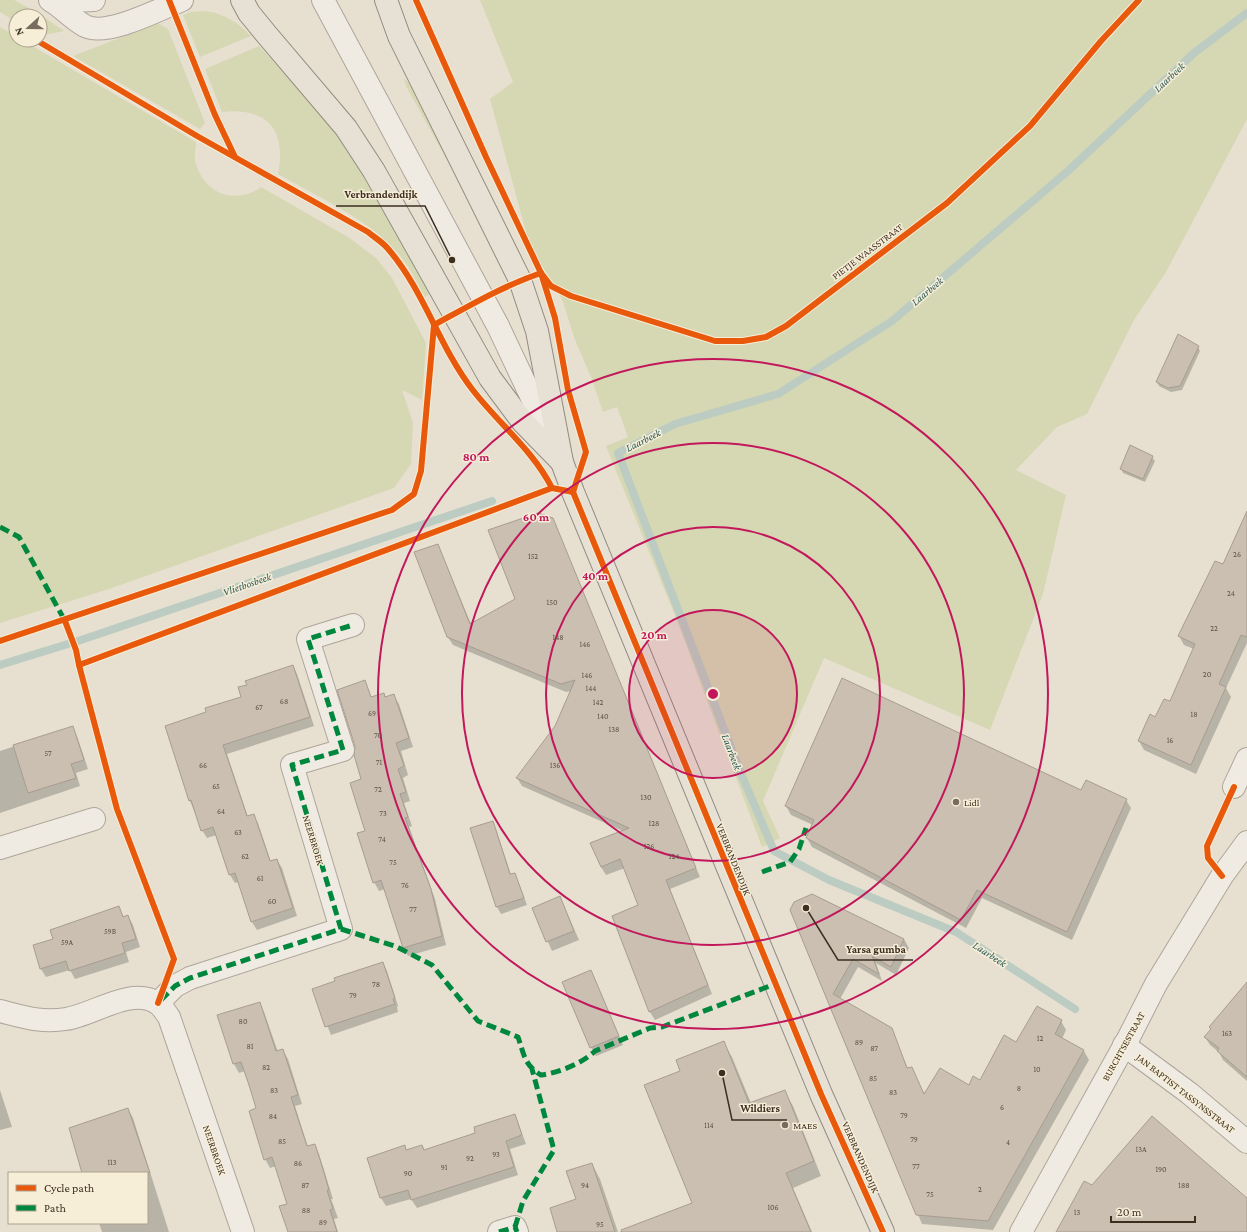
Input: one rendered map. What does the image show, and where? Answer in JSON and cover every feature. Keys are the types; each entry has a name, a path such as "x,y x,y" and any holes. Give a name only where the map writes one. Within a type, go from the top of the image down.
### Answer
{"main road":[{"name":"VERBRANDENDIJK","path":"386,0 400,36 520,280 537,331 562,462 741,904 821,1094 883,1232"},
{"name":"VERBRANDENDIJK","path":"245,7 346,128 374,171 490,378 522,421 562,462"}],"street":[{"path":"51,1 94,0"},
{"path":"51,1 85,26 98,30 113,27 182,0"},
{"path":"323,0 498,326 562,462"},
{"name":"NEERBROEK","path":"243,1232 169,1017 158,1003 175,986 190,978 341,929 292,765 343,750 308,639 353,625"},
{"path":"1234,787 1247,759"},
{"path":"0,848 94,819"},
{"name":"BURCHTSESTRAAT","path":"1022,1228 1124,1045 1156,984 1222,876 1247,842"},
{"path":"0,1011 39,1021 67,1019 127,998 145,998 158,1003"},
{"name":"JAN BAPTIST TASSYNSSTRAAT","path":"1124,1045 1189,1093 1247,1142"},
{"path":"500,1232 515,1227 517,1232"}],"green space":[{"path":"0,0 14,0 29,8 8,8 8,17 0,12"},
{"path":"480,0 1247,0 1247,119 1166,272 1134,320 1087,414 1057,427 1016,470 1066,495 1043,594 990,730 824,658 763,801 780,838 762,847 676,618 606,446 628,437 617,407 603,412 591,377 575,340 562,299 530,247 490,99 513,82"},
{"path":"205,11 219,14 230,19 251,36 200,57 183,15 191,12"},
{"path":"48,20 64,31 48,34"},
{"path":"158,23 168,29 205,123 200,129 73,56"},
{"path":"0,27 8,32 8,48 36,48 196,142 195,161 199,172 212,188 230,196 251,193 261,187 348,237 376,258 392,278 426,343 422,400 402,390 413,423 411,464 394,488 109,589 0,623"},
{"path":"259,46 319,109 344,142 431,293 425,297 400,255 383,238 369,227 340,208 278,174 280,158 276,134 270,125 262,118 251,113 238,111 222,112 205,69"},
{"path":"404,78 413,88 427,110 439,134 453,171 406,86"}],"building":[{"path":"1178,334 1199,346 1180,386 1168,388 1156,382"},
{"path":"1130,445 1153,456 1143,479 1120,469"},
{"path":"1247,511 1247,637 1241,635 1219,684 1226,687 1191,765 1138,741 1150,714 1155,717 1164,699 1170,701 1195,644 1178,636 1215,561 1223,564"},
{"path":"538,513 553,518 696,868 666,880 708,985 649,1012 612,916 638,905 620,859 601,867 590,843 629,828 516,778 555,726 575,680 561,684 447,637 414,552 438,544 470,624 515,599 488,530"},
{"path":"293,665 310,717 223,745 247,816 254,814 270,861 277,859 293,908 251,922 235,873 229,875 213,827 201,831 191,800 189,801 165,726 206,712 205,708 241,697 238,687 247,685 245,681"},
{"name":"Lidl","path":"842,678 1081,790 1086,780 1127,799 1067,932 977,890 961,920 806,838 814,820 785,806"},
{"path":"365,680 371,697 384,693 385,697 394,694 409,738 396,743 404,766 398,769 406,792 400,794 408,817 405,818 431,889 442,936 403,948 381,880 373,883 357,833 365,831 350,783 361,779 354,755 355,746 337,690"},
{"path":"73,726 84,760 71,764 76,778 28,793 13,745"},
{"path":"493,821 510,874 515,873 524,898 496,907 470,828"},
{"path":"812,894 904,939 891,967 872,956 879,974 853,959 833,994 892,1028 907,1068 912,1067 924,1094 940,1068 969,1085 973,1076 980,1080 1004,1035 1016,1042 1037,1006 1062,1020 1055,1034 1084,1050 988,1221 916,1215 790,910 794,902"},
{"path":"560,896 574,931 546,942 532,908"},
{"path":"119,906 123,917 128,915 136,939 122,943 125,953 69,971 66,961 40,969 33,945 53,939 50,930"},
{"path":"383,962 395,998 393,999 395,1004 325,1027 312,989 335,981 334,978"},
{"path":"591,970 619,1036 590,1048 562,982"},
{"path":"1247,982 1247,1077 1217,1051 1219,1048 1204,1037 1211,1029 1209,1027"},
{"path":"260,1002 276,1051 283,1049 298,1095 291,1097 307,1146 315,1144 329,1190 327,1190 333,1209 330,1210 337,1232 288,1232 279,1206 287,1204 272,1157 264,1160 249,1111 256,1108 249,1085 241,1062 233,1064 217,1015"},
{"path":"724,1041 749,1103 785,1090 814,1161 786,1173 811,1232 622,1232 621,1230 692,1203 644,1085 680,1071 676,1060"},
{"path":"128,1108 150,1173 82,1172 69,1128"},
{"path":"515,1114 522,1135 506,1141 514,1167 411,1200 408,1190 380,1198 367,1158 405,1145 406,1150 422,1145 424,1150 475,1133 474,1127"},
{"path":"1152,1116 1247,1198 1247,1232 1056,1232 1084,1181 1092,1185"},
{"path":"592,1163 615,1232 557,1232 550,1208 576,1199 566,1171"}],"waterway":[{"name":"Laarbeek","path":"1075,1009 956,932 829,880 774,851 742,776 618,453 675,424 778,394 892,321 1068,171 1194,53 1247,13"},
{"name":"Vlietbosbeek","path":"0,665 81,640 492,501"}],"marked path":[{"path":"0,527 19,537 65,621"},
{"path":"161,1000 175,986 190,978 341,929 292,765 343,750 308,639 353,625"},
{"path":"762,872 790,862 799,849 806,828"},
{"path":"341,929 395,946 432,965 478,1021 518,1037 525,1059 531,1067 541,1075 570,1067 584,1060 595,1051 650,1028 662,1027 775,984"},
{"path":"515,1227 523,1201 554,1150 532,1069"},
{"path":"499,1232 515,1227 517,1232"}],"cycle path":[{"path":"169,0 215,115 235,157"},
{"path":"416,0 486,157 541,273 555,318 568,390 586,452 573,492"},
{"name":"PIETJE WAASSTRAAT","path":"541,273 551,286 571,296 715,341 743,341 766,337 786,326 947,203 1030,126 1101,41 1139,0"},
{"path":"48,47 197,136 368,232 387,247 412,283 450,355 472,389 535,461 552,488 573,492"},
{"path":"434,325 500,290 541,273"},
{"path":"0,641 392,510 414,494 421,471 434,325"},
{"path":"79,665 552,488"},
{"path":"573,492 821,1094 883,1232"},
{"path":"65,621 76,650 117,809 174,959 158,1003"},
{"path":"1222,876 1208,858 1207,846 1234,787"}],"place":[{"name":"Verbrandendijk","path":"452,260"},
{"name":"Lidl","path":"956,802"},
{"name":"Yarsa gumba","path":"806,908"},
{"name":"Wildiers","path":"722,1073"},
{"name":"MAES","path":"785,1125"}]}
